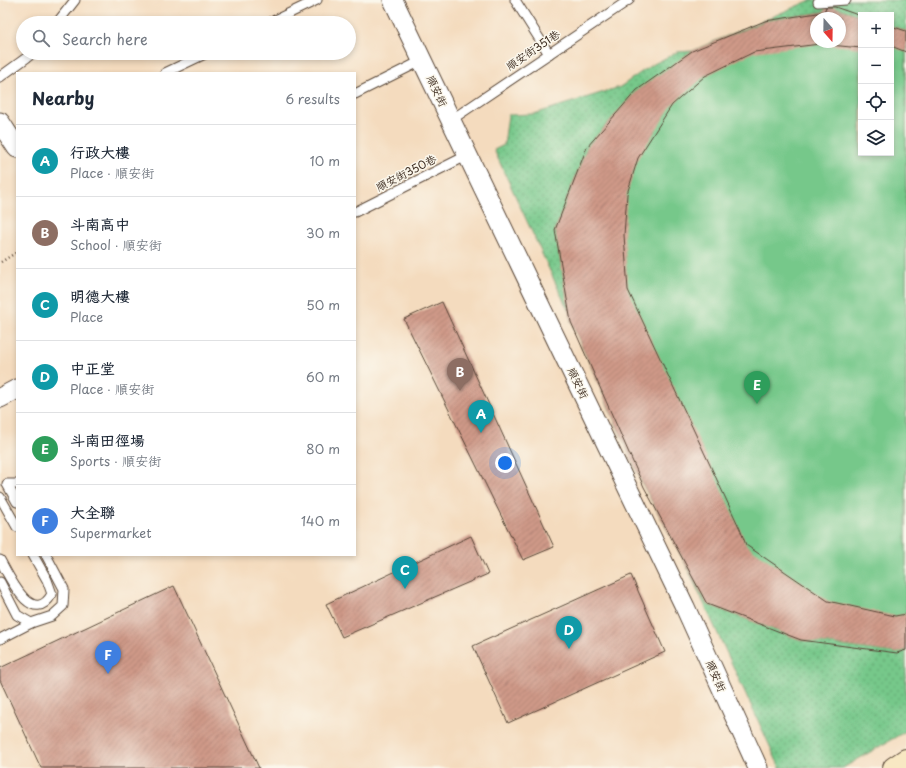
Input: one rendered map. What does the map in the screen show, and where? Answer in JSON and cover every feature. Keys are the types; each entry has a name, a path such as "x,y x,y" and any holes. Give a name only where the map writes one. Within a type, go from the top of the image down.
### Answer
{"street":[{"name":"順安街","path":"393,0 682,600 758,768"},
{"path":"0,122 16,146"},
{"path":"0,398 16,390"},
{"path":"894,768 906,760"}],"lane":[{"path":"62,16 75,0"},
{"path":"284,16 317,0"},
{"path":"515,0 549,54"},
{"name":"順安街351巷","path":"451,120 629,0"},
{"path":"818,2 846,0"},
{"path":"0,77 23,60"},
{"path":"167,72 192,60"},
{"path":"356,94 423,60"},
{"name":"順安街350巷","path":"356,211 468,155"},
{"path":"16,484 7,484 16,500"},
{"path":"0,497 16,525"},
{"path":"0,560 20,595 34,605 42,605 48,601 52,594 47,580 34,556"},
{"path":"0,639 31,623 52,616 63,606 64,589 47,556"},
{"path":"0,582 16,615 31,623"}],"path":[{"path":"1,262 16,253"}],"green space":[{"path":"811,0 906,0 906,731 843,768 780,768 494,150 504,145 508,115 534,114 620,87 650,66 677,52 692,51"},
{"path":"841,9 858,15 858,156 894,156 894,27 906,31 906,650 897,653 801,640 707,604 644,487 571,322 555,230 587,147 637,90 765,21 810,14 810,48 846,48 846,12 822,12"}],"building":[{"path":"826,7 835,7 858,15 858,48 846,47 846,12 824,12"},
{"path":"810,14 810,45 754,52 705,76 672,105 638,158 627,194 624,235 628,290 740,529 746,545 828,601 895,616 906,614 906,650 897,653 801,640 707,604 644,487 571,322 555,230 587,147 637,90 692,51 765,21"},
{"path":"894,27 906,31 906,52 894,47"},
{"path":"442,302 554,547 523,560 404,319"},
{"path":"471,536 488,574 342,637 326,604"},
{"path":"631,575 665,652 508,723 473,646"},
{"path":"174,586 259,768 41,768 0,680 0,668"}],"place":[{"name":"斗南高中","path":"460,391"},
{"name":"斗南田徑場","path":"757,404"},
{"name":"行政大樓","path":"481,433"},
{"name":"明德大樓","path":"405,589"},
{"name":"中正堂","path":"569,649"},
{"name":"大全聯","path":"108,674"}]}
